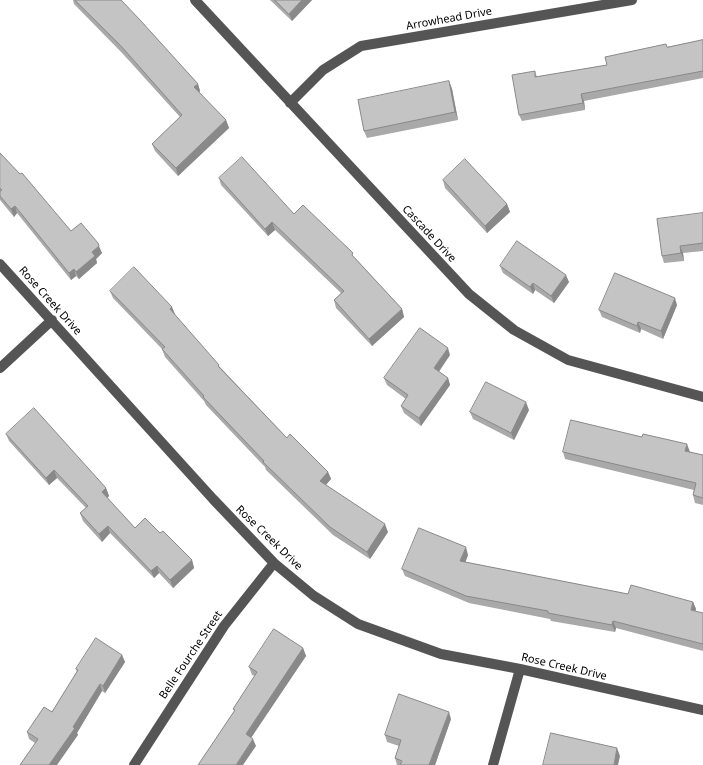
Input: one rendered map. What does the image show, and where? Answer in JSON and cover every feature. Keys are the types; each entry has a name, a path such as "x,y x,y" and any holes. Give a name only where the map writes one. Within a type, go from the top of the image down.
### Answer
{"street":[{"name":"Cascade Drive","path":"195,0 469,294 514,330 568,360 703,396"},
{"name":"Arrowhead Drive","path":"290,103 323,70 361,46 632,0"},
{"name":"Rose Creek Drive","path":"0,264 212,499 274,563 314,596 358,624 441,654 520,669 703,710"},
{"path":"0,368 52,320"},
{"name":"Belle Fourche Street","path":"134,765 224,626 274,563"},
{"path":"494,765 520,669"}],"building":[{"path":"75,0 121,0 198,84 194,87 226,120 176,168 152,144 182,115 121,46"},
{"path":"275,0 302,0 289,14"},
{"path":"703,40 703,71 581,94 583,103 519,115 512,75 535,71 535,77 607,65 605,57 666,44 667,47"},
{"path":"449,81 455,112 364,131 358,100"},
{"path":"0,153 20,174 22,173 71,231 81,223 98,243 99,246 92,252 95,256 76,272 74,269 69,273 15,206 11,209 0,196 0,191 2,190 0,188"},
{"path":"242,157 294,214 303,205 353,253 352,255 402,309 369,339 334,300 344,291 272,222 265,229 219,178"},
{"path":"465,159 507,204 485,226 443,180"},
{"path":"703,213 703,243 680,246 681,253 662,256 657,219"},
{"path":"517,241 566,275 551,296 533,283 530,287 500,266"},
{"path":"134,267 172,307 170,309 219,365 218,366 287,438 290,434 328,472 320,481 385,524 367,552 330,527 263,462 264,461 203,397 204,396 162,349 165,347 110,291"},
{"path":"615,273 675,298 661,331 638,322 637,326 599,310"},
{"path":"420,328 448,348 434,368 448,378 419,418 401,406 408,395 384,378"},
{"path":"486,382 526,402 511,433 470,412"},
{"path":"34,408 106,488 102,492 135,528 145,518 160,533 163,531 192,560 170,580 157,566 151,571 108,526 99,534 80,513 88,506 54,470 46,478 6,434"},
{"path":"571,420 642,437 643,434 687,444 685,451 703,455 703,498 693,495 696,483 563,452"},
{"path":"419,528 466,547 460,561 628,594 631,585 693,602 691,610 703,613 703,644 613,621 612,625 548,613 548,611 466,596 402,569"},
{"path":"274,629 303,648 246,734 253,739 236,765 198,765 235,710 233,709 257,672 249,667"},
{"path":"96,638 122,655 103,686 100,684 73,727 75,728 49,765 20,765 38,739 27,732 44,707 52,712 78,670 76,669"},
{"path":"399,694 449,712 429,765 400,765 402,761 395,758 401,740 385,735"},
{"path":"551,733 617,748 614,765 543,765"}]}
